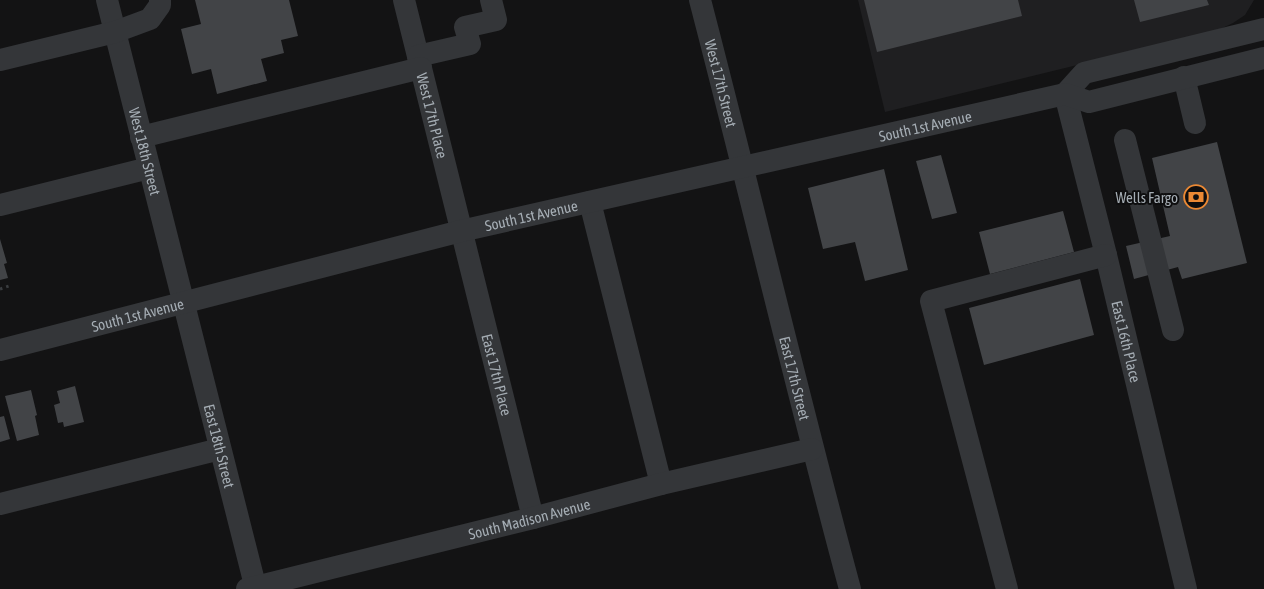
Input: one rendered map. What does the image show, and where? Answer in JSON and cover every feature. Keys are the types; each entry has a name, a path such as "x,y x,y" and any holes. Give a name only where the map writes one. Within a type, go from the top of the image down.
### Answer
{"street":[{"name":"West 18th Street","path":"106,0 183,303"},
{"path":"0,60 115,32 150,18 160,5 160,0"},
{"name":"West 17th Place","path":"404,0 461,230"},
{"path":"141,137 419,62 470,44 465,27 496,20 491,0"},
{"name":"West 17th Street","path":"700,0 744,168"},
{"path":"1264,28 1084,73 1065,94 1089,102 1264,58"},
{"path":"1184,77 1195,123"},
{"name":"South 1st Avenue","path":"0,350 461,230 744,168 1065,94"},
{"name":"East 16th Place","path":"1065,94 1106,254 1186,589"},
{"path":"1125,140 1172,330"},
{"path":"0,205 149,168"},
{"name":"East 17th Street","path":"744,168 848,589"},
{"path":"590,202 661,484"},
{"name":"East 17th Place","path":"461,230 533,518"},
{"path":"1007,589 931,300 1106,254"},
{"name":"East 18th Street","path":"183,303 253,588"},
{"path":"0,504 220,449"},
{"name":"South Madison Avenue","path":"253,588 661,484 812,449"}],"path":[{"path":"0,289 9,286"}],"shaded area":[{"path":"858,0 1254,0 1245,15 1216,31 885,112"}],"building":[{"path":"195,0 289,0 298,36 281,40 284,53 261,59 267,81 217,94 211,69 192,74 181,29 201,24"},
{"path":"864,0 1018,0 1022,16 877,52"},
{"path":"1134,0 1207,0 1209,5 1140,22"},
{"name":"Wells Fargo","path":"1217,142 1247,263 1182,279 1178,267 1134,279 1126,246 1170,236 1152,158"},
{"path":"941,155 957,213 932,219 916,161"},
{"path":"884,169 908,270 865,281 855,242 823,249 808,188"},
{"path":"1063,211 1074,252 990,274 979,232"},
{"path":"0,239 7,263 4,264 8,278 0,280"},
{"path":"1080,279 1094,335 984,365 969,308"},
{"path":"75,386 84,422 64,427 63,422 58,423 54,405 60,403 57,391"},
{"path":"31,390 37,415 35,416 39,435 17,441 5,396"},
{"path":"4,416 10,439 0,442 0,417"}],"place":[{"name":"Wells Fargo","path":"1196,197"}]}
